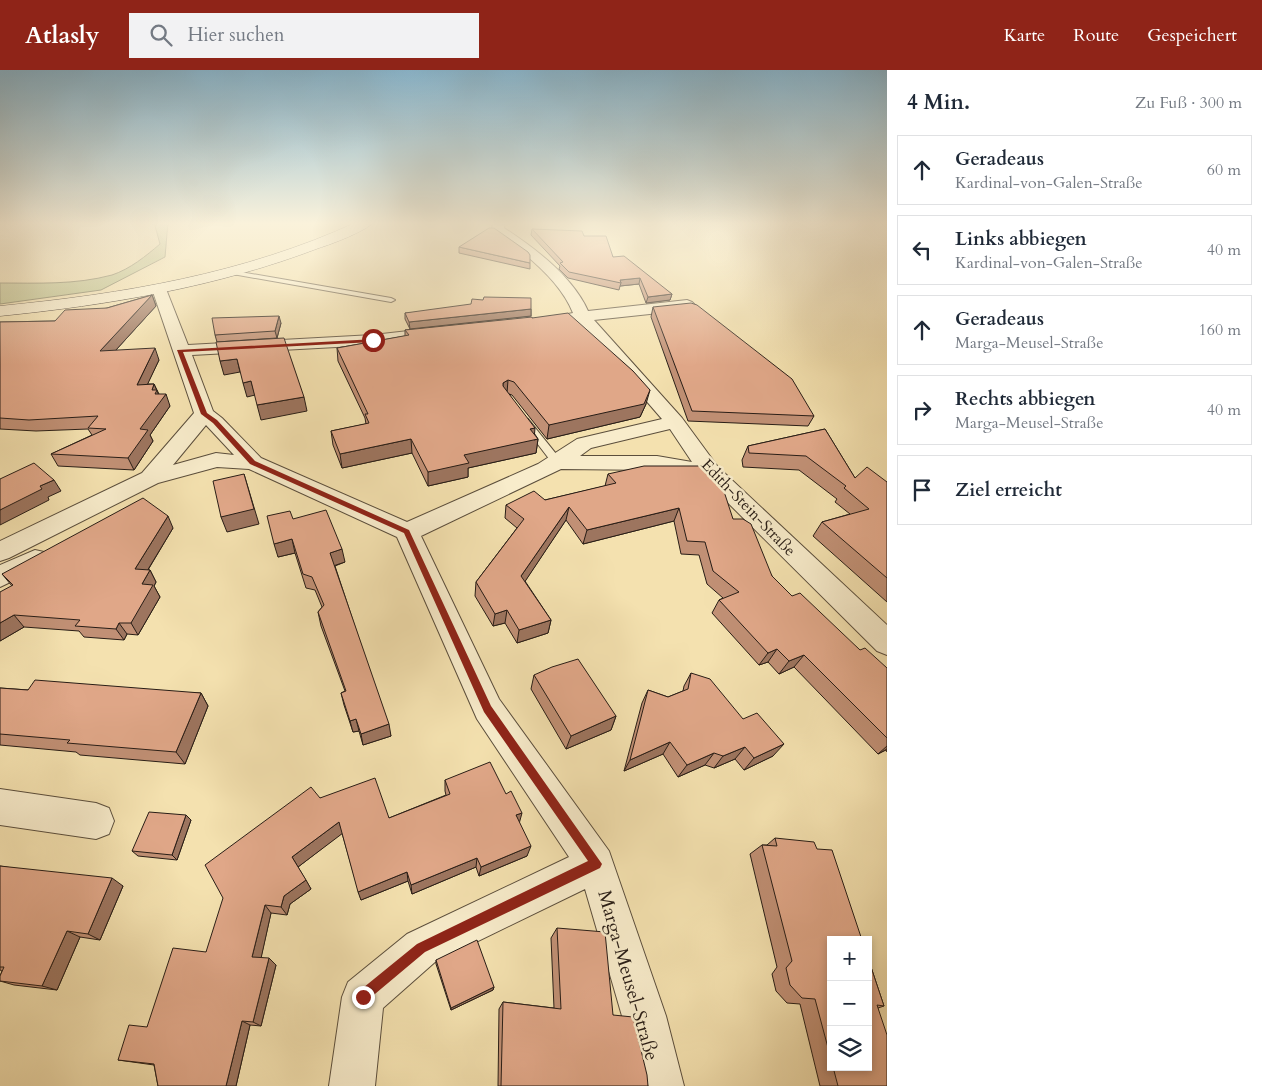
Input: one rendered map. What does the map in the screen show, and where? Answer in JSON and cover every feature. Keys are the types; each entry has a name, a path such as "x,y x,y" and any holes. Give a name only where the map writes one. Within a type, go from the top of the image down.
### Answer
{"street":[{"path":"0,311 44,308 159,289 239,269"},
{"name":"Edith-Stein-Straße","path":"547,269 574,298 582,316 675,422 710,472 887,643"},
{"path":"159,289 204,414 215,422 253,463"},
{"path":"554,320 690,305"},
{"path":"180,350 373,340 440,333"},
{"path":"0,577 120,513 204,414"},
{"path":"0,552 150,478 216,460 253,463 407,532 538,473 584,443 675,422"},
{"path":"557,462 657,463 710,472"},
{"name":"Marga-Meusel-Straße","path":"407,532 488,709 596,864 644,1016 661,1086"},
{"path":"0,807 96,821"},
{"path":"352,1086 363,997 421,948 596,864"}],"lane":[{"path":"228,272 391,300"},
{"path":"519,412 557,462"}],"green space":[{"path":"124,269 141,269 101,290 0,304 0,283 56,283 112,275"}],"building":[{"path":"566,269 641,269 672,294 648,297 640,278 620,280 621,283 569,272"},
{"path":"152,295 100,351 155,348 137,385 154,384 152,390 157,390 155,394 166,394 140,429 148,430 128,458 51,454 106,429 88,428 98,416 29,420 0,418 0,322 55,321 65,310 107,308"},
{"path":"484,297 531,298 531,309 409,322 405,313 471,304 472,299 483,300"},
{"path":"691,303 697,305 792,379 814,416 692,411 653,307"},
{"path":"568,313 633,371 650,390 644,404 549,425 514,382 508,380 503,383 503,386 535,428 530,429 538,439 464,455 469,463 428,472 411,439 340,454 331,431 369,423 365,414 368,414 337,348 409,335 405,330"},
{"path":"279,316 275,331 215,335 212,318"},
{"path":"284,338 304,397 257,405 251,381 243,383 237,359 220,361 216,342"},
{"path":"825,429 855,478 867,467 887,482 887,578 822,522 869,509 844,488 846,486 806,456 749,453 748,446"},
{"path":"34,463 54,480 40,486 42,489 0,510 0,479"},
{"path":"644,466 708,466 720,479 733,519 743,519 751,524 772,576 792,596 800,593 860,650 865,648 887,668 887,738 804,655 789,661 777,649 768,653 719,600 739,592 713,571 705,542 687,541 679,508 587,530 569,507 521,576 551,620 519,630 507,610 495,614 476,582 524,519 506,505 534,491 545,500 616,483 608,474"},
{"path":"244,474 254,509 221,517 213,481"},
{"path":"143,498 168,516 135,569 150,570 142,584 153,585 131,623 119,623 116,629 75,626 80,620 14,615 0,623 0,592 13,585 2,574"},
{"path":"326,510 342,549 330,553 389,724 361,734 356,719 350,721 341,693 346,691 318,612 324,605 312,577 303,574 292,539 274,544 267,516 290,511 293,519"},
{"path":"578,659 616,716 571,736 534,675"},
{"path":"691,673 710,679 743,719 757,713 784,744 754,758 745,747 723,756 714,753 687,765 670,742 630,760 648,690 668,697 688,689"},
{"path":"35,680 201,693 176,752 67,743 70,740 0,734 0,688 28,690"},
{"path":"490,762 506,794 511,791 522,813 516,815 531,846 481,867 477,858 411,885 407,872 358,892 339,822 292,857 306,880 284,896 281,907 265,905 252,957 269,958 253,1022 242,1021 226,1086 158,1086 154,1064 118,1060 129,1025 147,1027 173,948 206,952 223,898 205,865 311,787 320,798 375,778 389,818 450,794 445,780"},
{"path":"149,812 186,815 172,855 132,851"},
{"path":"775,838 814,842 817,849 832,850 861,936 827,936 827,1044 815,999 802,998 790,985 786,968 792,961 762,845 777,846"},
{"path":"0,866 112,878 88,934 67,931 42,986 0,981 4,967 0,967"},
{"path":"557,928 605,932 613,1015 633,1017 648,1086 501,1086 503,1002 561,1009"},
{"path":"477,940 494,987 451,1008 436,960"},
{"path":"872,970 884,1006 877,1005 887,1035 887,1086 838,1086 834,1071 872,1071"}],"route":[{"path":"363,997 421,948 596,864 488,709 407,532 253,463 215,422 204,414 180,350 373,340"}]}
